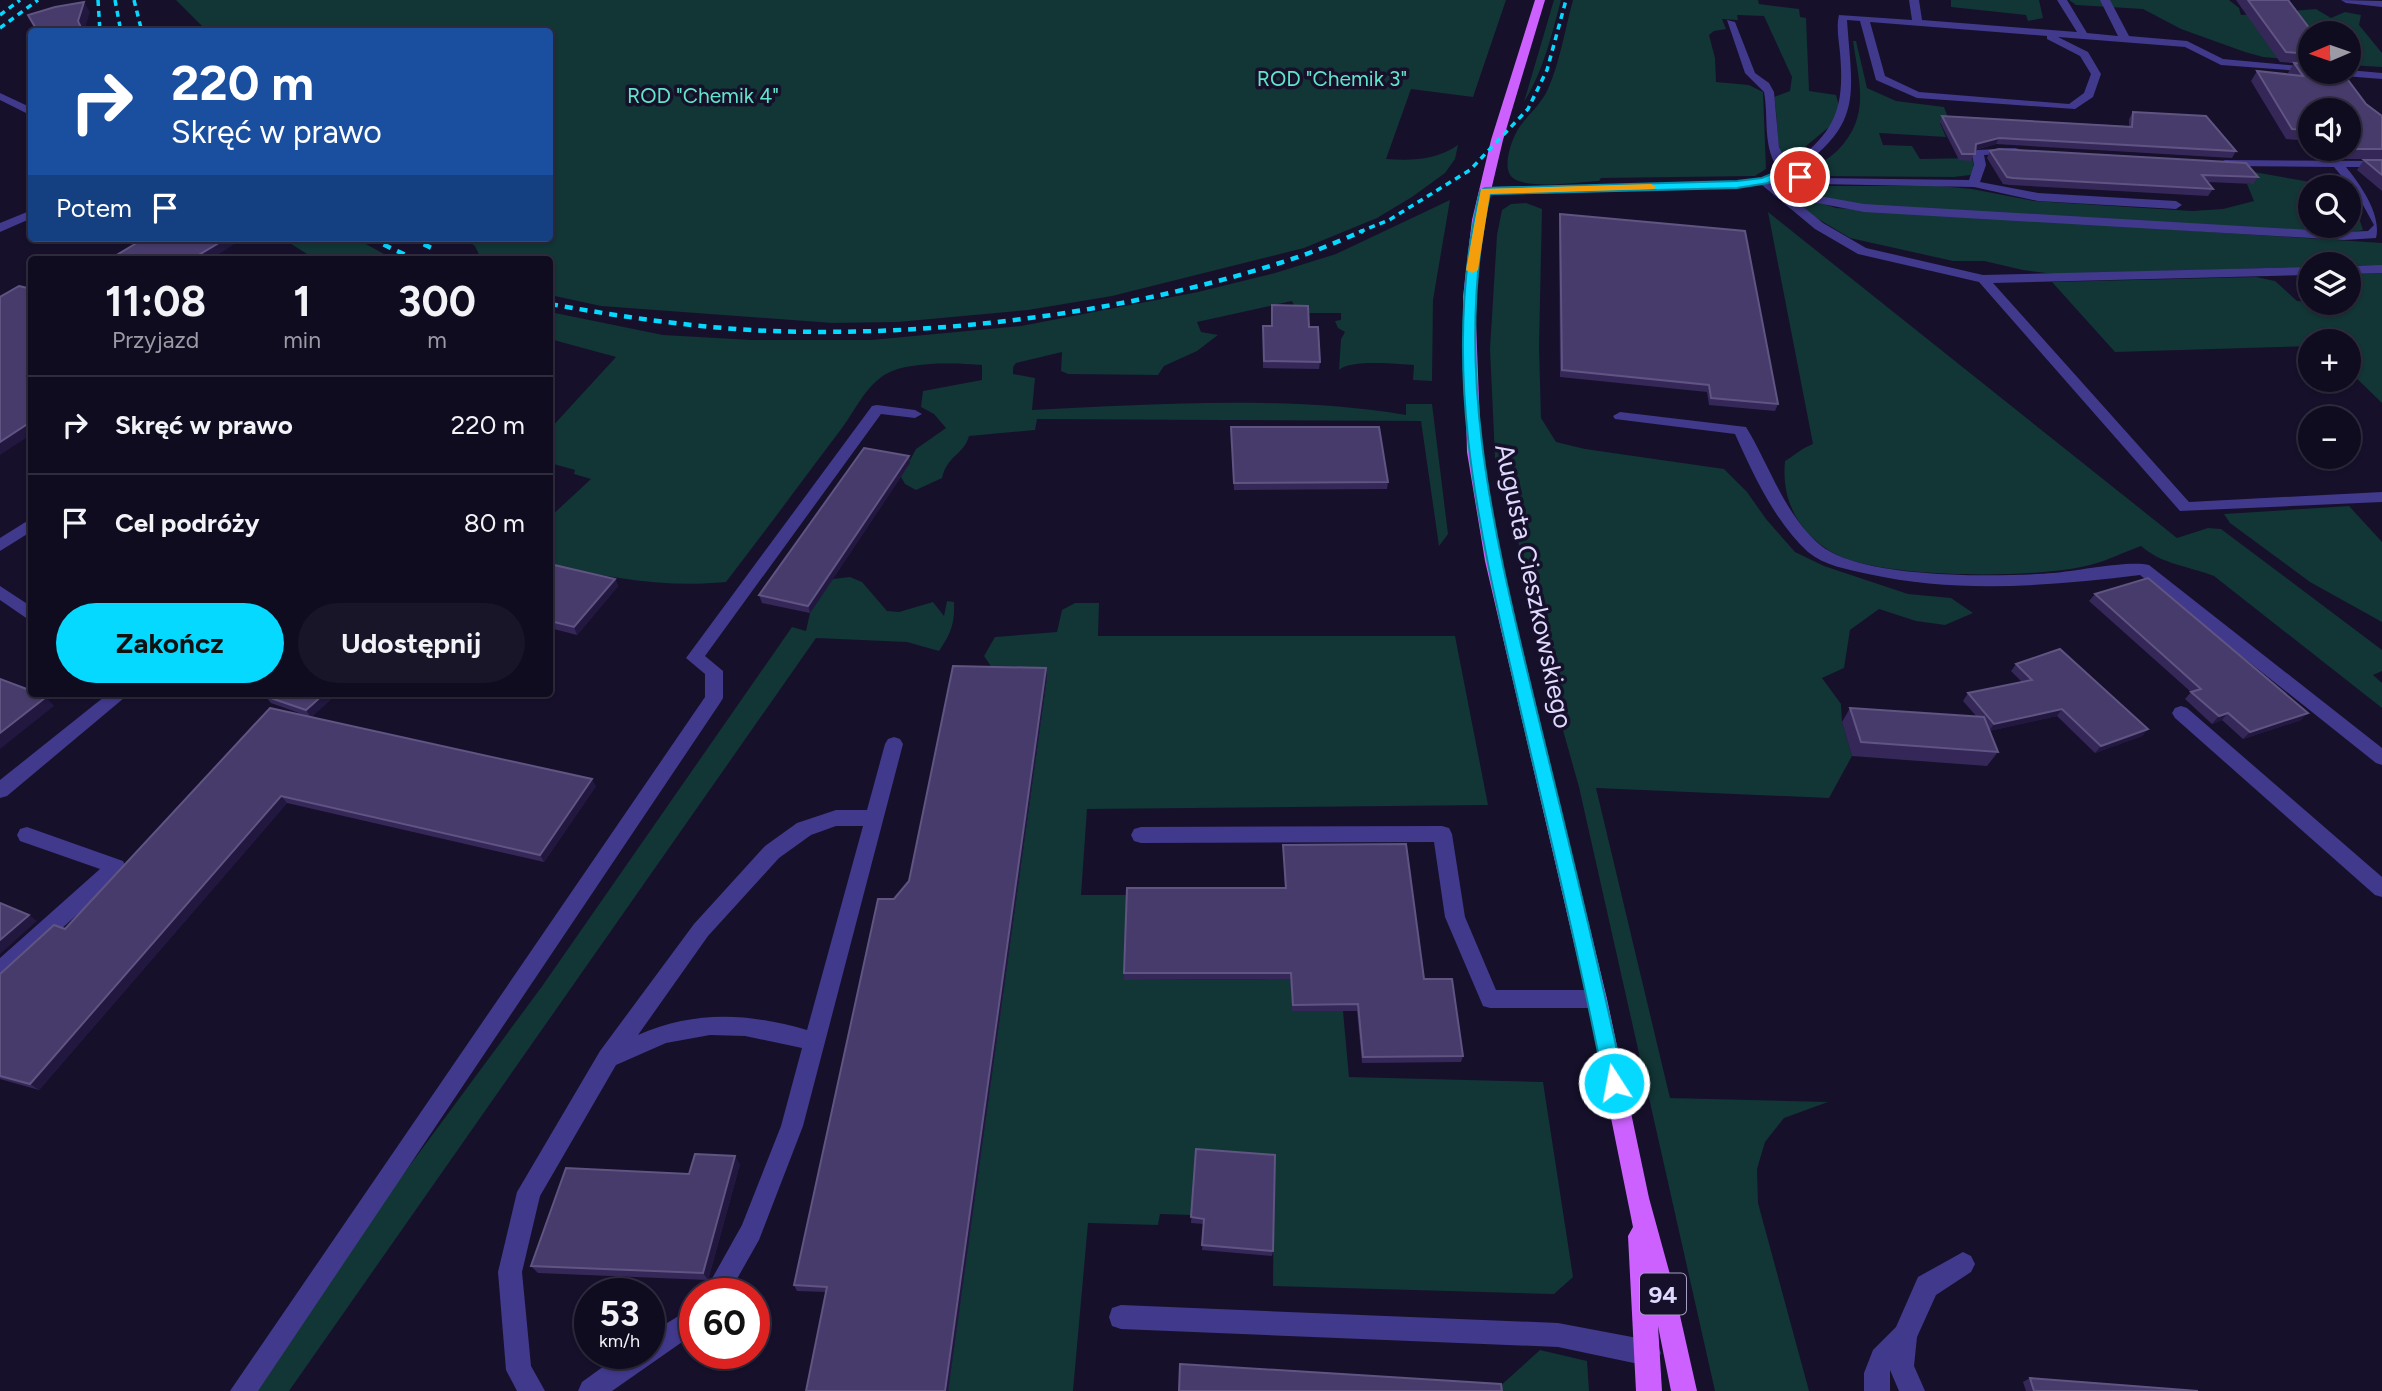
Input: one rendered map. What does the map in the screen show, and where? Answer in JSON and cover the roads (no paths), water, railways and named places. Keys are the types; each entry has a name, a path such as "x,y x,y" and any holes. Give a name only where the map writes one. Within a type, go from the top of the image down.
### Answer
{"main road":[{"name":"Augusta Cieszkowskiego","path":"1540,0 1497,140 1478,220 1469,297 1470,396 1474,452 1493,561 1597,999 1636,1190 1662,1289 1684,1391"},
{"name":"Augusta Cieszkowskiego","path":"1636,1190 1649,1391"}],"lane":[{"path":"1914,0 1917,23"},
{"path":"2062,0 2084,36"},
{"path":"2105,0 2125,39"},
{"path":"2346,0 2382,4"},
{"path":"1485,191 1737,185 1767,180 1788,170 1831,136 1841,121 1847,101 1842,17 2187,44 2221,62 2298,69"},
{"path":"1864,19 1880,78 1897,88 1917,95 2071,107 2089,95 2096,74 2084,54 2064,42 2038,32"},
{"path":"1730,22 1751,75 1765,84 1770,93 1772,148 1788,170 1817,181 1974,184 2038,197 2176,205"},
{"path":"2361,74 2382,76"},
{"path":"0,96 28,111"},
{"path":"1974,184 1980,165 1978,155 1981,152 2023,152"},
{"path":"2214,162 2382,164"},
{"path":"1767,180 1811,198 1864,208 2330,236 2372,235 2380,225 2363,195 2338,165"},
{"path":"1767,180 1819,226 1862,251 1983,279 2298,271"},
{"path":"0,228 28,216"},
{"path":"2361,270 2382,269"},
{"path":"1983,279 2185,507 2382,497"},
{"path":"243,1391 714,698 714,671 695,658 877,409 915,414"},
{"path":"1620,416 1741,430 1756,466 1794,526 1825,556 1896,576 1980,581 2054,580 2143,569 2382,758"},
{"path":"0,546 28,526"},
{"path":"0,592 28,613"},
{"path":"0,791 116,697"},
{"path":"2181,713 2382,889"},
{"path":"725,1278 751,1232 792,1126 894,744"},
{"path":"531,1391 519,1370 510,1272 529,1192 608,1058 701,930 772,852 804,829 836,818 875,818"},
{"path":"1141,835 1442,834 1455,917 1490,999 1597,999"},
{"path":"0,971 116,867 27,835"},
{"path":"608,1058 675,1030 733,1024 769,1028 814,1042"},
{"path":"1912,1391 1901,1366 1905,1336 1927,1286 1963,1264"},
{"path":"1121,1317 1558,1335 1647,1353"},
{"path":"1877,1391 1881,1357 1888,1348 1905,1336"},
{"path":"591,1391 621,1369"}],"railway":[{"path":"0,15 20,0"},
{"path":"0,28 38,0"},
{"path":"98,0 100,28"},
{"path":"115,0 120,28"},
{"path":"134,0 141,28"},
{"path":"1359,232 1389,220 1470,170 1528,109 1547,70 1566,0"},
{"path":"553,304 660,321 771,331 901,330 967,325 1033,318 1164,294 1289,260 1363,231"},
{"path":"378,242 408,256"},
{"path":"419,242 434,249"}],"park label":[{"name":"ROD \"Chemik 3\"","path":"1332,78"},
{"name":"ROD \"Chemik 4\"","path":"703,95"}]}
